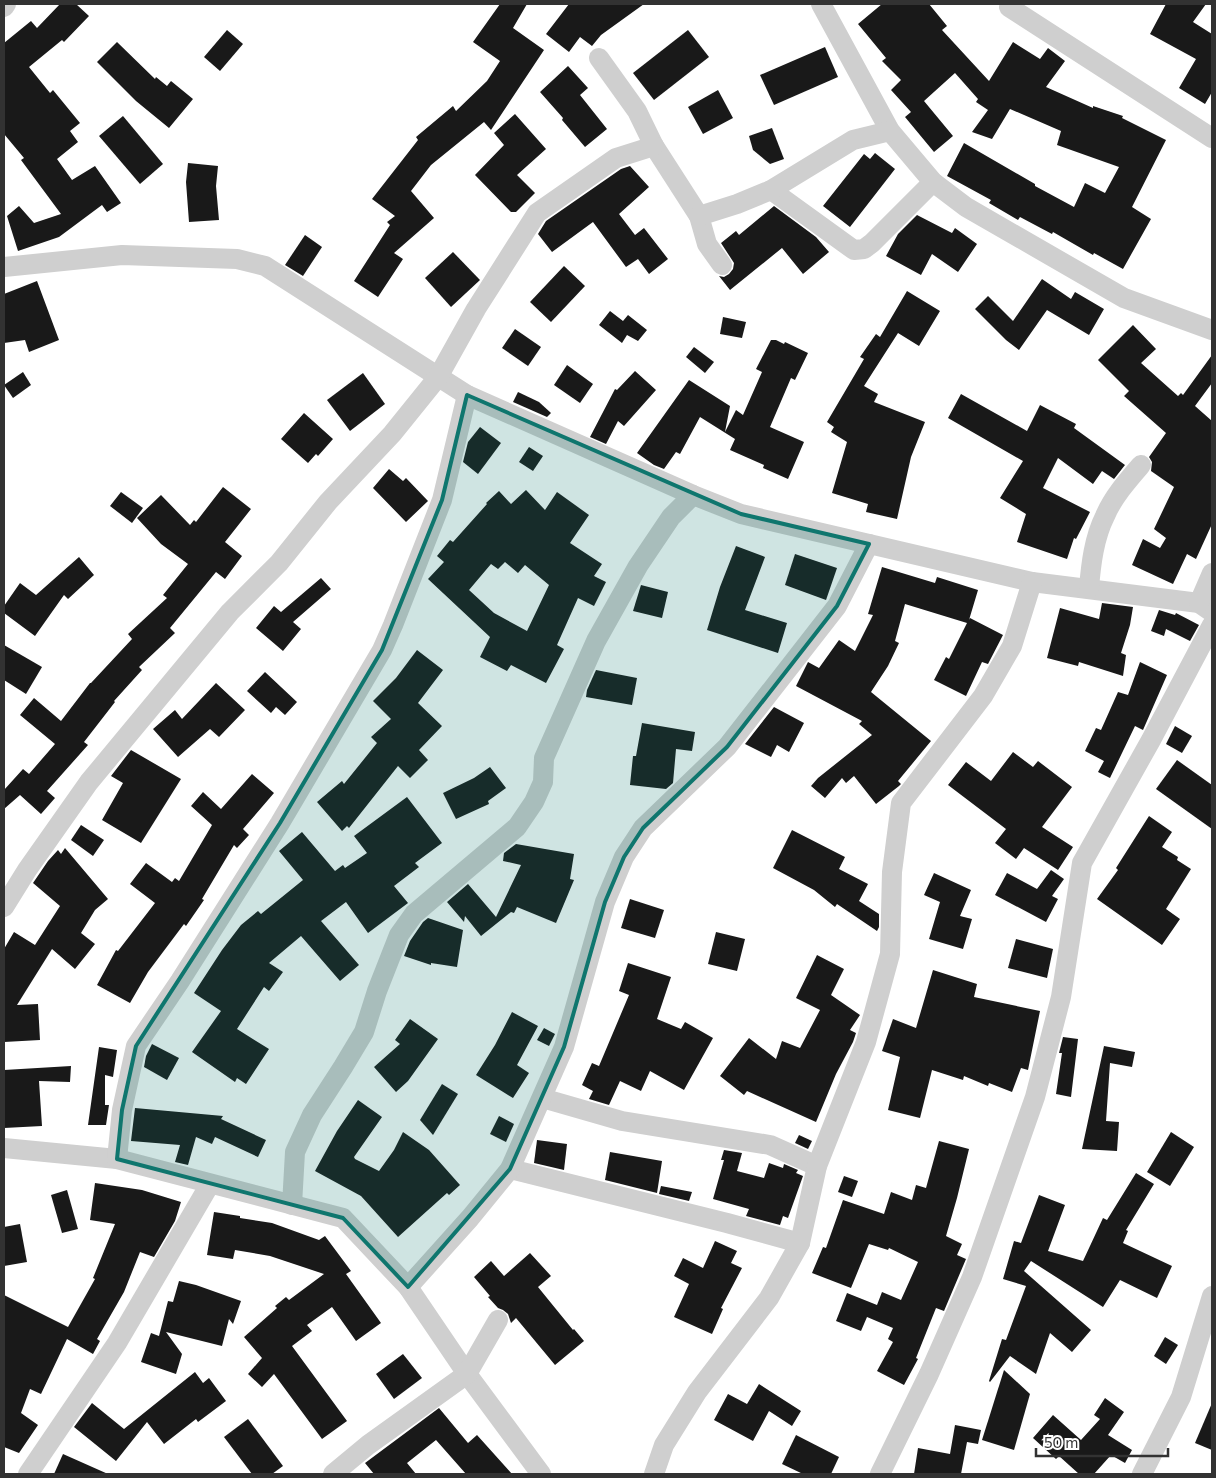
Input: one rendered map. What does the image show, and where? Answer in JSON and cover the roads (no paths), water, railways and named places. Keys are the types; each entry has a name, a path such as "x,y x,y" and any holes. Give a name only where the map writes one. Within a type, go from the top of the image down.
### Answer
{"street":[{"path":"821,4 890,131 933,182 966,207 1124,298 1212,330"},
{"path":"1009,7 1212,138"},
{"path":"599,58 636,111 654,146 699,216 707,244 722,265"},
{"path":"699,216 737,204 771,190 853,140 890,131"},
{"path":"4,907 27,870 96,775 230,612 279,563 328,502 392,434 438,377 476,309 537,213 616,158 654,146"},
{"path":"771,190 854,250 864,249 933,182"},
{"path":"4,267 122,255 237,258 247,260 265,266 467,395 693,495 741,514 1032,582 1089,588 1206,608 1212,573"},
{"path":"117,1158 122,1110 136,1046 180,981 280,823 382,650 442,500 467,395"},
{"path":"1089,588 1092,558 1105,516 1122,488 1141,465"},
{"path":"292,1205 296,1152 312,1115 364,1032 377,991 399,935 414,914 517,827 534,802 544,782 544,758 596,642 638,566 671,517 693,495"},
{"path":"408,1287 470,1218 510,1169 564,1047 605,902 624,857 643,828 727,747 837,606 869,544"},
{"path":"654,1474 664,1445 697,1392 768,1298 800,1243 817,1166 866,1042 890,954 892,872 901,803 984,696 1012,646 1032,582"},
{"path":"880,1474 929,1374 972,1277 1034,1097 1061,997 1082,863 1151,740 1212,624"},
{"path":"542,1098 622,1121 770,1145 817,1166"},
{"path":"4,1148 117,1158 343,1218 408,1287 467,1374 541,1474"},
{"path":"510,1169 727,1222 800,1243"},
{"path":"28,1474 117,1343 210,1184"},
{"path":"1142,1474 1181,1397 1212,1296"},
{"path":"333,1474 368,1446 467,1374 498,1320"}]}
